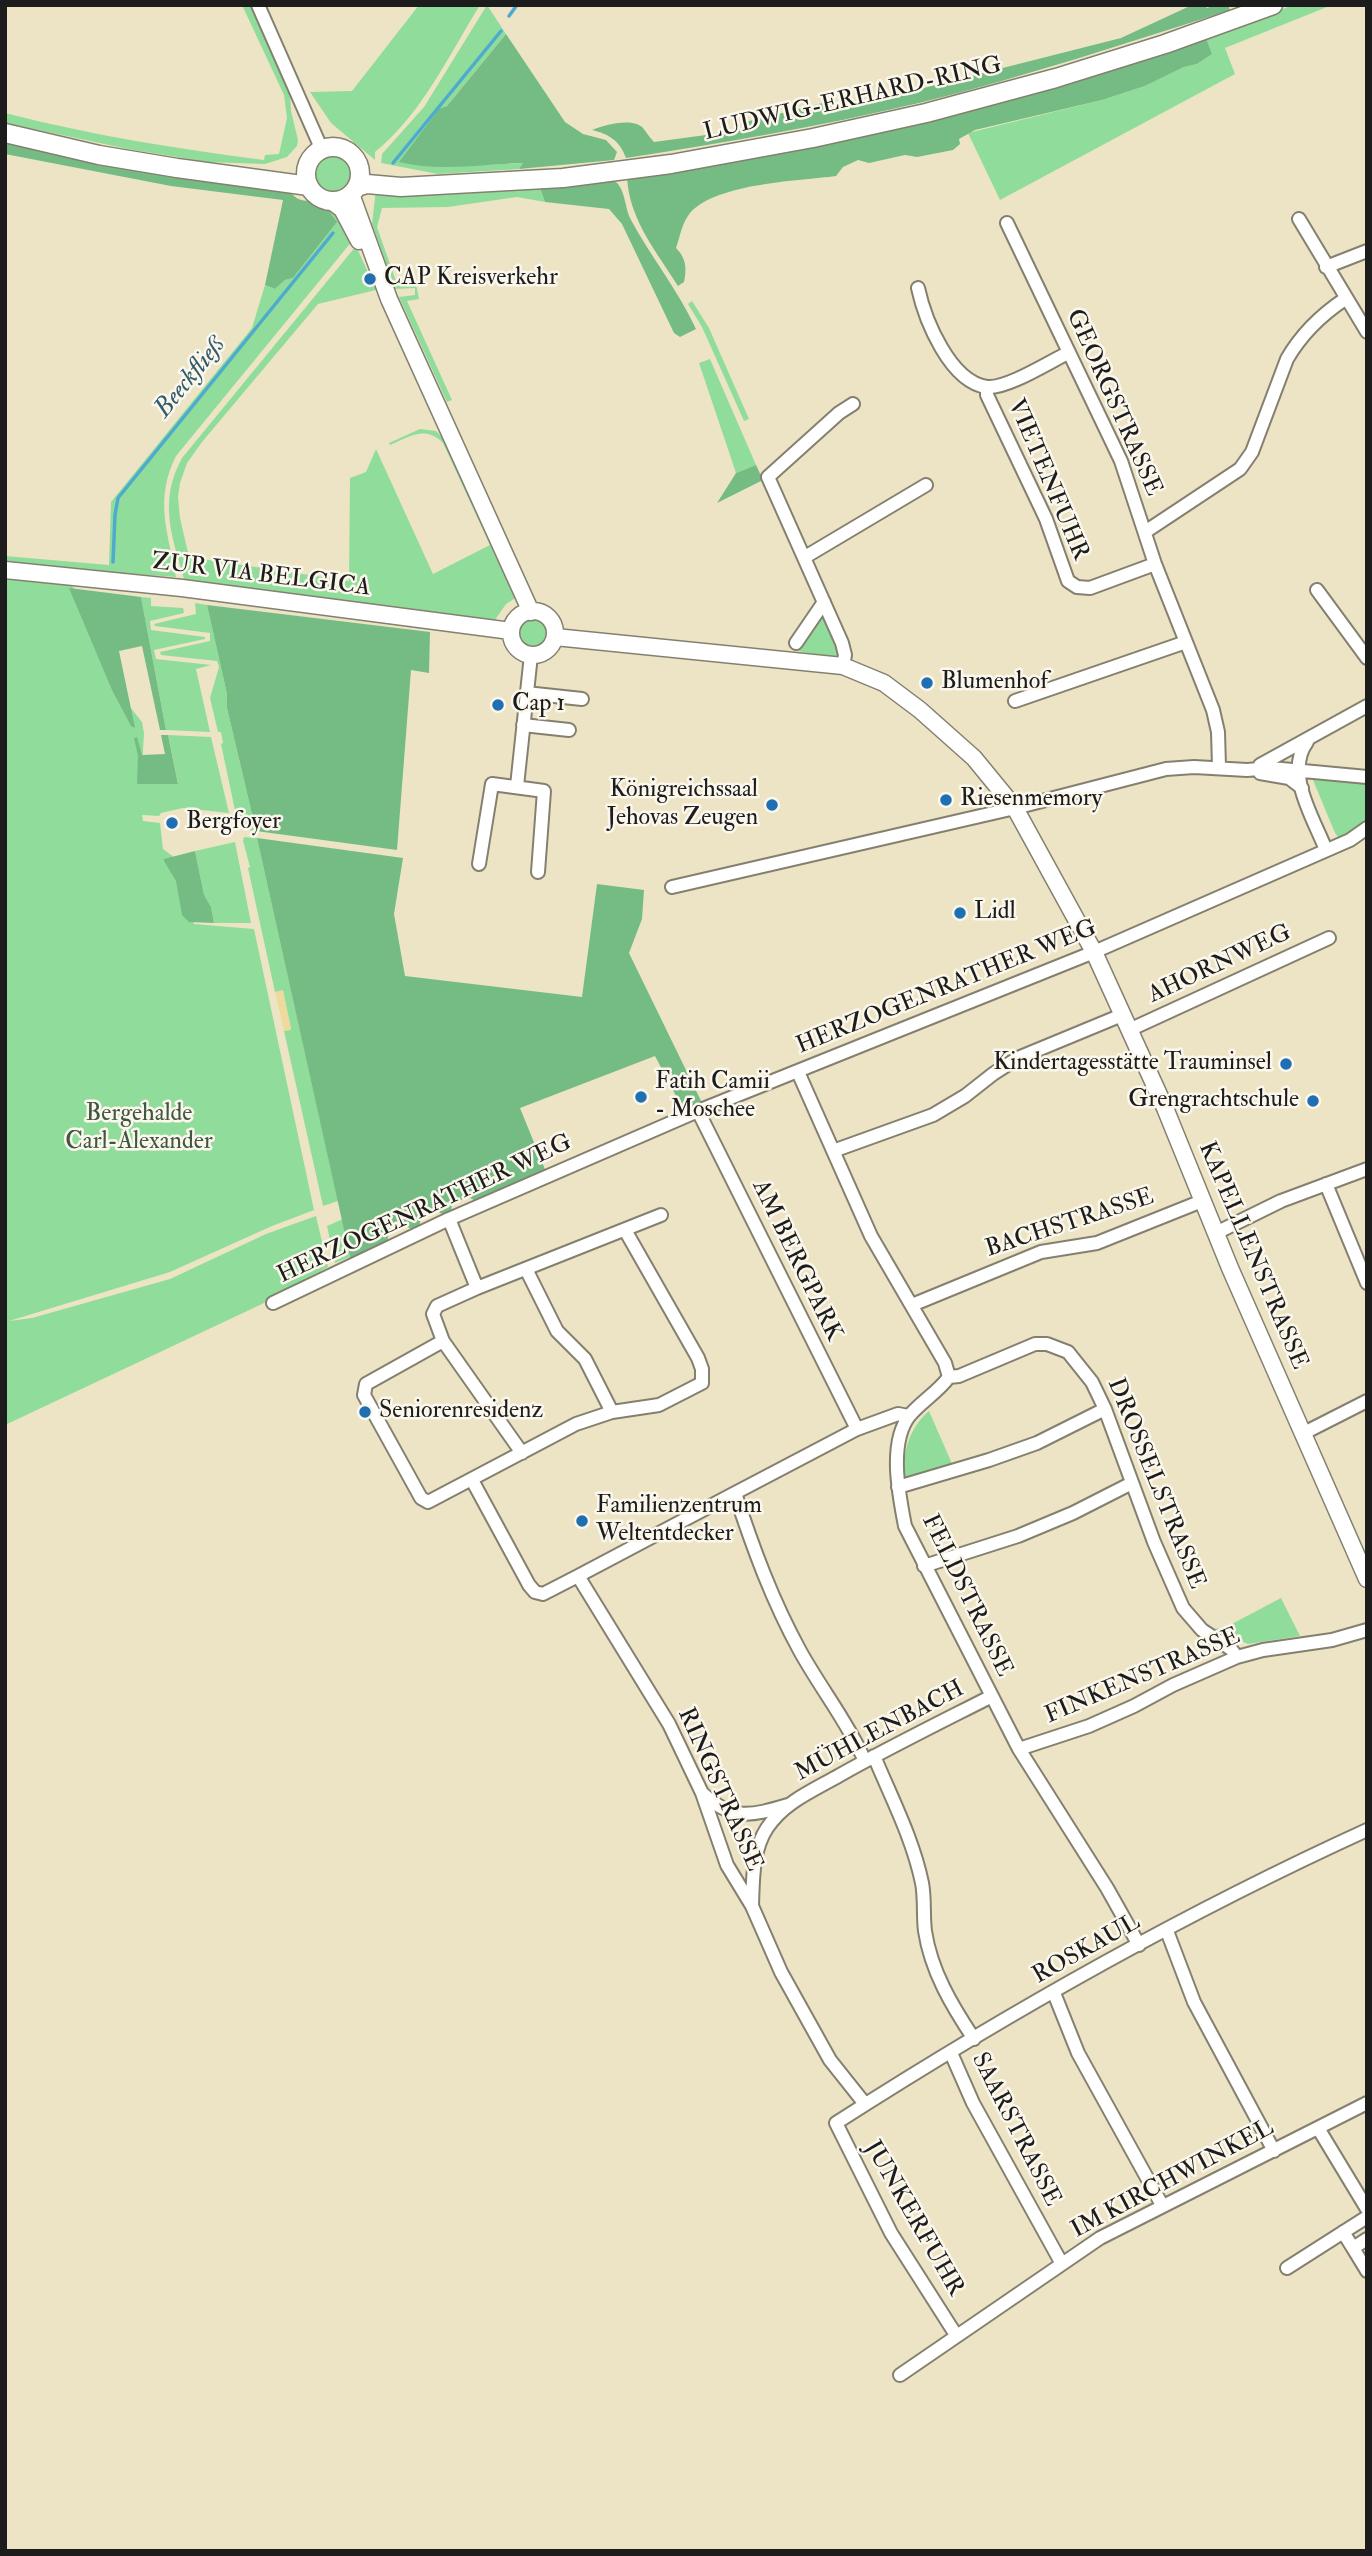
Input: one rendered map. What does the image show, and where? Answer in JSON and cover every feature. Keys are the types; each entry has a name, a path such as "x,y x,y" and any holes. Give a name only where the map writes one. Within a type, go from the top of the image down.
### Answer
{"main road":[{"name":"LUDWIG-ERHARD-RING","path":"354,191 367,184 401,187 517,181 622,171 813,138 926,113 1056,78 1165,44 1272,5"},
{"path":"5,133 99,155 309,186"},
{"path":"220,174 293,171 316,155 330,148 347,151 358,164 360,172 354,191 342,200 331,201 318,196 309,186 307,168 316,155"},
{"name":"LUDWIG-ERHARD-RING","path":"358,164 375,173 433,184"}],"street":[{"path":"258,5 316,155"},
{"path":"354,191 389,299"},
{"path":"331,201 342,209 389,299 531,612"},
{"path":"1299,219 1367,332"},
{"name":"GEORGSTRASSE","path":"1007,223 1121,461 1155,564 1213,710 1219,732 1219,767"},
{"path":"1326,267 1367,250"},
{"name":"VIETENFUHR","path":"918,288 922,304 947,358 961,375 988,387 1002,385 1068,353"},
{"path":"1145,532 1240,469 1252,452 1294,347 1307,329 1345,299"},
{"name":"VIETENFUHR","path":"988,387 987,395 1046,519 1068,581 1077,587 1090,588 1155,564"},
{"path":"843,667 845,655 842,643 768,477 839,413 853,404"},
{"path":"804,557 926,485"},
{"name":"ZUR VIA BELGICA","path":"5,570 182,588 511,631"},
{"path":"1317,590 1367,658"},
{"path":"796,643 824,602"},
{"path":"531,612 539,612 551,622 555,636 546,651 531,655 518,649 511,631 518,617 531,612"},
{"name":"KAPELLENSTRASSE","path":"555,636 843,667 884,684 920,710 974,758 1015,808 1094,952 1165,1108 1216,1233 1367,1579"},
{"path":"1015,701 1186,642"},
{"path":"517,786 531,655"},
{"path":"526,693 582,699"},
{"path":"1247,770 1269,762 1367,706"},
{"path":"523,725 569,730"},
{"path":"1316,735 1301,751 1298,763 1302,788 1326,850"},
{"path":"671,887 1015,808 1147,773 1180,768 1219,767 1289,778 1302,788"},
{"path":"1247,770 1271,768 1367,777"},
{"path":"479,864 492,784 517,786 544,791 538,872"},
{"name":"HERZOGENRATHER WEG","path":"273,1303 449,1219 698,1111 1094,952 1350,840 1367,828"},
{"name":"AHORNWEG","path":"832,1151 933,1115 1018,1058 1125,1022 1329,938"},
{"path":"472,1480 529,1585 535,1592 543,1594 857,1429 898,1414 909,1416 949,1377 945,1363 871,1236 798,1072"},
{"name":"AM BERGPARK","path":"698,1111 857,1429"},
{"path":"1216,1233 1281,1201 1367,1169"},
{"path":"1326,1184 1367,1283"},
{"name":"BACHSTRASSE","path":"912,1305 1041,1252 1097,1243 1202,1200"},
{"path":"522,1453 443,1341 433,1314 437,1307 477,1288 661,1215"},
{"path":"449,1219 477,1288"},
{"path":"443,1341 366,1384 364,1395 421,1498 428,1502 576,1424 612,1412 659,1405 702,1383 702,1369 698,1357 625,1230"},
{"path":"526,1269 557,1331 584,1359 612,1412"},
{"name":"DROSSELSTRASSE","path":"949,1377 959,1376 1035,1344 1047,1344 1068,1352 1092,1382 1105,1409 1169,1580 1183,1608 1202,1630 1231,1649 1237,1657"},
{"path":"1303,1434 1367,1401"},
{"path":"898,1487 1037,1443 1105,1409"},
{"name":"FELDSTRASSE","path":"909,1416 899,1441 898,1487 905,1526 1019,1749 1139,1944"},
{"path":"924,1566 1018,1536 1073,1513 1132,1483"},
{"path":"735,1493 773,1600 801,1653 870,1759 904,1825 922,1884 929,1953 950,2001 974,2039"},
{"name":"RINGSTRASSE","path":"578,1576 669,1724 702,1793 727,1865 752,1906 780,1972 824,2049 865,2104"},
{"name":"FINKENSTRASSE","path":"1019,1749 1089,1726 1237,1657 1263,1650 1332,1640 1367,1630"},
{"name":"MÜHLENBACH","path":"702,1793 725,1811 743,1814 788,1805 992,1696"},
{"name":"MÜHLENBACH","path":"752,1906 759,1846 767,1828 788,1805"},
{"name":"ROSKAUL","path":"836,2123 974,2039 1139,1944 1250,1885 1367,1830"},
{"path":"1167,1930 1194,2002 1274,2151"},
{"path":"1054,1993 1078,2053 1162,2205"},
{"name":"SAARSTRASSE","path":"951,2053 973,2103 1062,2264"},
{"name":"IM KIRCHWINKEL","path":"900,2375 1100,2238 1367,2103"},
{"name":"JUNKERFUHR","path":"836,2123 891,2233 956,2335"},
{"path":"1318,2128 1367,2209"},
{"path":"1287,2268 1367,2217"},
{"path":"1343,2232 1367,2271"},
{"path":"1353,2248 1367,2239"}],"green space":[{"path":"242,5 250,5 290,92 291,111 298,140 297,146 287,157 265,164 208,162 128,149 5,123 5,113 102,135 199,151 264,160 265,155 279,154 287,118 284,95"},
{"path":"419,5 480,5 421,102 392,137 375,152 375,160 331,123 310,92 352,91"},
{"path":"487,5 506,34 447,106 439,110 459,166 524,163 519,169 438,174 381,163 382,154 424,107"},
{"path":"1192,5 1204,5 1207,8 1228,5 1230,10 997,82 846,119 626,158 613,139 592,130 611,124 632,123 643,128 654,142 743,130 741,123 835,100 837,110 1121,38"},
{"path":"1293,5 1332,5 1225,48 1235,74 1000,200 968,133 1102,100 1145,86 1184,67 1197,64 1212,54 1206,38"},
{"path":"506,34 565,122 583,134 606,140 617,152 614,160 519,169 523,163 430,167 399,162 439,109 447,106"},
{"path":"1206,38 1212,54 1197,64 1184,67 1145,86 1102,100 975,130 959,139 960,144 953,150 917,157 905,155 869,163 858,160 843,167 836,176 759,185 719,195 702,203 685,221 676,248 684,259 685,268 684,282 678,286 645,234 633,207 627,177 1005,101 1143,60"},
{"path":"5,139 289,190 300,200 313,200 328,210 337,222 293,278 285,280 275,289 265,285 283,200 171,186 5,154"},
{"path":"333,153 348,159 354,174 348,189 333,195 318,189 312,174 318,159"},
{"path":"611,180 618,184 631,220 696,329 680,337 674,333 622,224 609,209 545,202 540,188"},
{"path":"540,188 545,202 517,197 448,207 382,208 377,227 397,284 416,284 419,299 407,301 452,400 447,402 399,297 415,295 415,288 395,289 372,224 376,189 456,192"},
{"path":"324,206 332,208 353,240 176,456 169,472 164,502 176,577 5,565 5,556 109,565 111,502 252,328 265,285 275,289 285,280 293,278 336,223"},
{"path":"356,246 376,290 318,304 187,463 178,497 189,557 349,581 350,478 366,472 376,449 433,574 490,545 443,443 430,435 417,434 390,445 389,443 420,429 436,431 447,442 517,597 506,604 495,620 410,614 185,582 172,535 169,505 175,474 182,458"},
{"path":"692,301 709,328 749,419 744,421 702,327 688,304"},
{"path":"710,359 756,465 736,473 699,363"},
{"path":"756,465 763,480 717,503 736,473"},
{"name":"Bergehalde Carl-Alexander","path":"5,575 69,583 75,589 75,597 119,693 142,722 144,733 141,784 178,783 168,735 211,737 229,813 183,808 161,813 159,816 142,815 143,821 160,823 163,849 175,858 189,899 194,924 254,929 314,1210 170,1272 9,1321 32,1318 170,1279 266,1234 316,1216 328,1267 262,1304 5,1425"},
{"path":"69,588 141,597 166,730 160,730 142,646 119,651 135,728 131,726 112,690"},
{"path":"141,597 151,598 151,606 183,608 184,613 150,621 151,630 205,637 154,650 156,659 211,665 196,669 210,732 166,730"},
{"path":"195,603 207,605 227,694 227,708 256,831 241,829 239,816 236,815 221,744 221,732 218,732 210,698 219,667 217,661 161,655 160,652 210,641 210,633 154,624 196,614"},
{"path":"207,605 430,632 429,673 411,670 397,850 256,831 227,708 227,694"},
{"path":"822,607 839,659 792,650"},
{"path":"534,617 545,621 549,632 545,643 534,647 523,643 519,632 523,621"},
{"path":"161,735 168,735 178,784 137,784 138,756 134,738 137,737 142,755 165,754"},
{"path":"1313,780 1367,783 1367,821 1339,838"},
{"path":"244,837 257,838 338,1201 323,1206 284,1031 291,1029 283,991 275,992 248,868 250,867"},
{"path":"257,838 403,858 394,914 405,976 582,997 597,884 644,890 642,919 629,953 703,1105 685,1113 655,1056 520,1108 546,1172 478,1202 468,1197 452,1204 451,1214 446,1216 437,1211 421,1218 419,1228 414,1230 405,1226 389,1232 387,1243 351,1261"},
{"path":"235,842 251,923 214,923 211,907 204,896 195,851"},
{"path":"195,851 204,895 211,907 214,923 189,922 182,915 176,881 164,861"},
{"path":"343,1219 350,1257 335,1263 327,1226"},
{"path":"929,1411 953,1466 905,1479 908,1442 916,1425"},
{"path":"1281,1598 1300,1636 1248,1644 1214,1629 1226,1627"}],"sand":[{"path":"283,990 291,1030 284,1031 275,992"}],"waterway":[{"name":"Beeckfließ","path":"509,16 517,5"},
{"name":"Beeckfließ","path":"393,163 501,31"},
{"name":"Beeckfließ","path":"113,562 118,498 333,233"}],"place":[{"name":"CAP Kreisverkehr","path":"370,279"},
{"name":"Blumenhof","path":"927,683"},
{"name":"Cap 1","path":"498,705"},
{"name":"Riesenmemory","path":"946,800"},
{"name":"Königreichssaal Jehovas Zeugen","path":"772,805"},
{"name":"Bergfoyer","path":"172,823"},
{"name":"Lidl","path":"960,913"},
{"name":"Kindertagesstätte Trauminsel","path":"1286,1064"},
{"name":"Fatih Camii - Moschee","path":"641,1097"},
{"name":"Grengrachtschule","path":"1313,1101"},
{"name":"Seniorenresidenz","path":"365,1412"},
{"name":"Familienzentrum Weltentdecker","path":"582,1521"}]}
